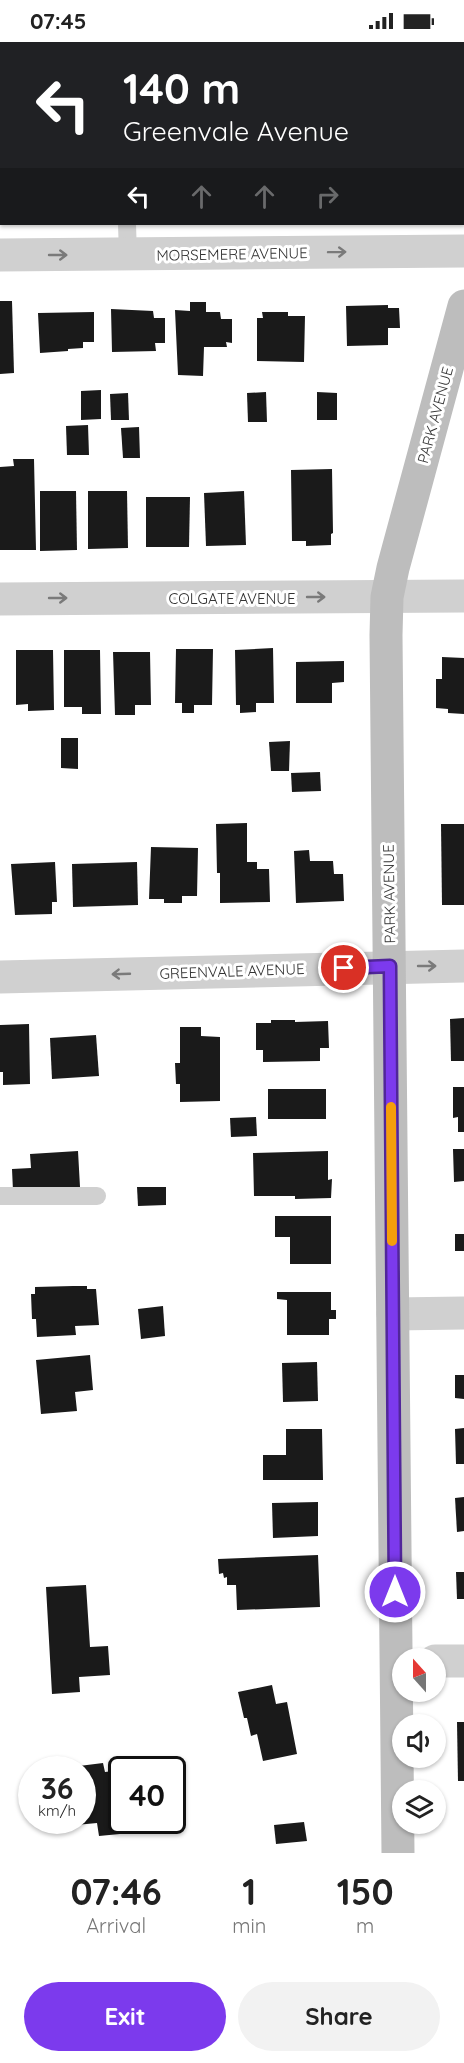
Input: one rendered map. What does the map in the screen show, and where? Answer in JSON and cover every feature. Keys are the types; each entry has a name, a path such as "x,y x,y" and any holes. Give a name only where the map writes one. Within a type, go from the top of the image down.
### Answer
{"street":[{"name":"MORSEMERE AVENUE","path":"0,255 128,239 464,251"},
{"name":"PARK AVENUE","path":"399,1648 393,1314 387,597 464,306"},
{"name":"COLGATE AVENUE","path":"0,598 464,596"},
{"name":"GREENVALE AVENUE","path":"0,977 464,966"},
{"path":"393,1314 464,1313"},
{"path":"446,1661 464,1661"},
{"name":"PARK AVENUE","path":"398,1853 399,1702"}],"lane":[{"path":"0,1196 97,1196"}],"building":[{"path":"0,301 12,301 14,373 0,374"},
{"path":"190,302 206,302 206,312 220,312 221,319 232,319 232,343 226,342 227,347 204,347 203,376 178,375 175,310 190,311"},
{"path":"388,305 388,308 399,308 400,328 388,328 388,345 347,346 346,306"},
{"path":"111,309 153,311 154,318 165,318 165,343 155,343 156,351 112,352"},
{"path":"94,312 94,342 83,342 83,348 40,353 38,313"},
{"path":"262,312 288,312 288,316 305,316 304,362 257,361 257,318 263,318"},
{"path":"101,390 101,419 81,420 81,391"},
{"path":"266,392 267,422 248,422 247,393"},
{"path":"317,392 337,393 337,420 317,420"},
{"path":"128,393 129,420 111,420 110,394"},
{"path":"88,425 89,455 67,455 66,426"},
{"path":"139,427 140,458 123,458 121,428"},
{"path":"13,459 34,459 36,550 0,550 0,467 14,466"},
{"path":"332,469 333,533 331,534 331,545 306,546 306,541 292,541 291,470"},
{"path":"40,491 76,491 77,550 40,551"},
{"path":"88,491 127,491 128,548 88,549"},
{"path":"244,491 246,545 206,546 204,493"},
{"path":"146,497 190,497 189,547 146,547"},
{"path":"273,648 274,703 256,703 256,712 240,713 240,705 236,705 235,650"},
{"path":"176,649 213,649 212,705 194,705 194,713 182,713 182,703 175,703"},
{"path":"16,650 53,650 54,710 28,711 28,704 16,705"},
{"path":"64,650 100,650 101,714 82,714 82,707 64,707"},
{"path":"113,652 150,652 151,705 135,705 135,715 115,715"},
{"path":"442,657 464,658 464,714 448,713 448,709 436,708 436,679 442,679"},
{"path":"344,661 344,682 332,683 332,703 296,703 296,662"},
{"path":"61,738 78,738 78,769 61,768"},
{"path":"290,741 289,771 271,771 269,742"},
{"path":"320,772 321,791 292,792 291,773"},
{"path":"247,823 247,862 257,862 257,869 269,869 270,902 220,903 216,824"},
{"path":"441,824 464,824 464,905 442,905"},
{"path":"151,847 198,848 197,896 182,896 182,903 164,903 164,899 149,899"},
{"path":"309,850 310,861 333,861 334,874 343,874 344,901 296,903 294,851"},
{"path":"55,862 57,902 52,902 52,914 15,915 11,864"},
{"path":"137,862 138,905 73,907 72,864"},
{"path":"464,1018 464,1061 451,1061 450,1019"},
{"path":"271,1020 328,1021 329,1048 320,1048 320,1061 263,1062 263,1050 256,1050 256,1023 271,1023"},
{"path":"29,1024 30,1084 3,1085 3,1072 0,1072 0,1025"},
{"path":"180,1027 201,1027 201,1036 220,1037 220,1101 180,1102 180,1084 176,1084 175,1063 180,1063"},
{"path":"96,1035 99,1076 52,1079 50,1038"},
{"path":"453,1087 464,1087 464,1132 458,1132 458,1117 453,1118"},
{"path":"268,1089 326,1089 326,1119 268,1119"},
{"path":"256,1117 257,1136 231,1137 230,1118"},
{"path":"453,1149 464,1149 464,1181 454,1182"},
{"path":"78,1151 80,1187 13,1191 12,1169 31,1168 30,1154"},
{"path":"328,1151 328,1180 332,1179 331,1198 295,1199 295,1196 254,1196 253,1153"},
{"path":"137,1187 166,1187 166,1205 138,1206"},
{"path":"275,1216 331,1216 331,1264 290,1264 290,1237 275,1237"},
{"path":"455,1234 464,1234 464,1251 455,1251"},
{"path":"87,1286 87,1289 96,1289 99,1325 75,1326 76,1335 37,1337 36,1319 32,1319 31,1294 35,1294 35,1287"},
{"path":"277,1292 331,1292 331,1310 336,1310 336,1319 329,1319 329,1335 287,1335 287,1300 277,1299"},
{"path":"163,1306 165,1336 141,1339 138,1309"},
{"path":"90,1355 93,1390 75,1392 77,1411 41,1414 36,1360"},
{"path":"317,1362 318,1401 283,1402 282,1363"},
{"path":"455,1375 464,1375 464,1399 455,1398"},
{"path":"464,1428 464,1464 456,1464 455,1429"},
{"path":"286,1429 322,1429 323,1480 263,1480 263,1455 286,1455"},
{"path":"464,1497 464,1531 457,1532 455,1498"},
{"path":"318,1502 318,1536 273,1538 272,1503"},
{"path":"318,1555 320,1607 237,1610 236,1585 227,1585 227,1577 224,1578 223,1573 219,1574 218,1559"},
{"path":"456,1572 464,1572 464,1599 457,1599"},
{"path":"86,1585 90,1647 108,1646 110,1675 79,1677 80,1692 52,1694 46,1587"},
{"path":"272,1685 276,1704 287,1702 297,1754 263,1761 257,1734 251,1736 238,1692"},
{"path":"457,1722 464,1722 464,1781 458,1781"},
{"path":"103,1763 105,1772 108,1772 108,1834 120,1834 99,1836 96,1823 96,1764"},
{"path":"304,1822 307,1841 276,1844 274,1825"}],"slow traffic":[{"path":"391,1107 392,1241"}],"route":[{"path":"344,968 390,966 395,1592"}]}
